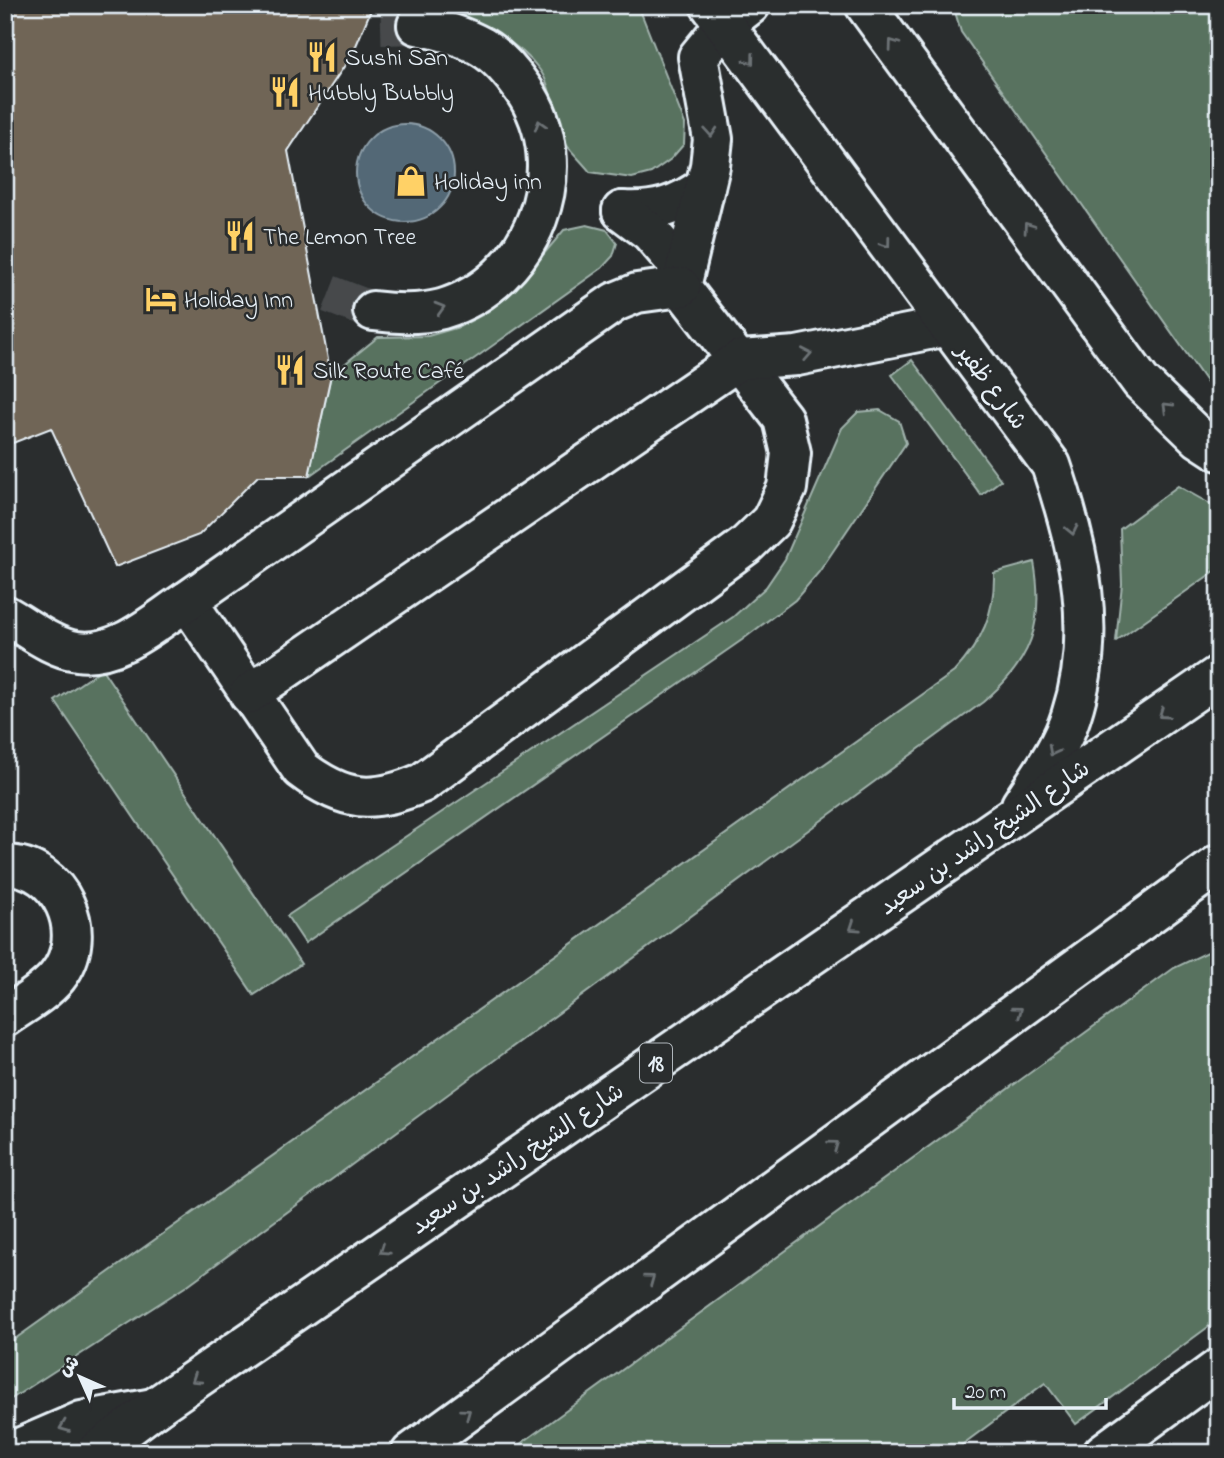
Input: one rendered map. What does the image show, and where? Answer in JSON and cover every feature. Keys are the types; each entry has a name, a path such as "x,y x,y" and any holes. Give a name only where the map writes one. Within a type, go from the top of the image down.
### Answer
{"main road":[{"path":"865,5 1141,382 1199,438 1219,451"},
{"path":"683,279 713,139 698,57 728,12"},
{"name":"شارع ظفير","path":"728,12 948,326 1051,465 1068,515 1084,589 1083,653 1071,717 1045,768 1012,818"},
{"path":"373,311 396,314 431,311 464,300 484,288 518,256 540,214 546,192 548,169 540,122 531,101 510,72 484,48 452,33 417,25"},
{"path":"187,601 301,769 327,789 359,797 391,796 422,783 746,545 771,521 787,488 791,453 783,419 650,232 622,211 640,212 675,206 705,186"},
{"path":"5,615 57,645 77,652 117,646 187,601 615,302 683,279"},
{"path":"248,694 739,360 797,356 948,326"},
{"name":"شارع الشيخ راشد بن سعيد","path":"94,1453 154,1408 1219,676"},
{"path":"5,1017 57,977 71,942 72,924 67,906 57,890 28,869 7,861"},
{"path":"411,1453 1219,864"},
{"path":"1103,1453 1219,1368"},
{"path":"8,1453 82,1421 154,1408"}],"green space":[{"path":"427,5 638,5 685,124 684,144 671,159 651,173 632,178 590,172 560,135 547,83 529,57 488,30"},
{"path":"953,5 1219,5 1219,400 961,32"},
{"path":"587,225 607,230 617,243 613,256 602,268 309,476 331,375 378,337 428,336 459,327 486,313 512,292 564,230"},
{"path":"912,360 1001,480 981,495 892,375"},
{"path":"880,410 899,421 906,443 819,572 795,600 742,640 305,943 287,916 733,617 766,587 785,559 842,428 858,412"},
{"path":"1178,486 1219,509 1219,568 1116,641 1122,584 1120,529"},
{"path":"1034,562 1037,604 1031,640 1013,672 983,702 185,1287 5,1403 5,1346 954,672 972,650 985,626 992,601 994,573"},
{"path":"102,669 301,964 254,995 55,701"},
{"path":"1212,950 1219,952 1219,1319 1076,1424 1045,1383 951,1453 508,1453 1174,968"}],"water":[{"path":"405,124 424,128 440,138 450,154 454,173 450,192 440,208 424,218 405,222 386,218 370,208 360,192 356,173 360,154 370,138 386,128"}],"building":[{"name":"Holiday Inn","path":"14,5 373,5 353,53 288,151 331,375 309,476 258,476 199,535 115,567 51,428 5,446 5,99"}],"tunnel":[{"path":"381,26 417,25"},
{"path":"329,294 373,311"}],"place":[{"name":"Sushi San","path":"322,57"},
{"name":"Hubbly Bubbly","path":"285,92"},
{"name":"Holiday inn","path":"411,181"},
{"name":"The Lemon Tree","path":"240,236"},
{"name":"Holiday Inn","path":"161,299"},
{"name":"Silk Route Café","path":"290,370"}]}
